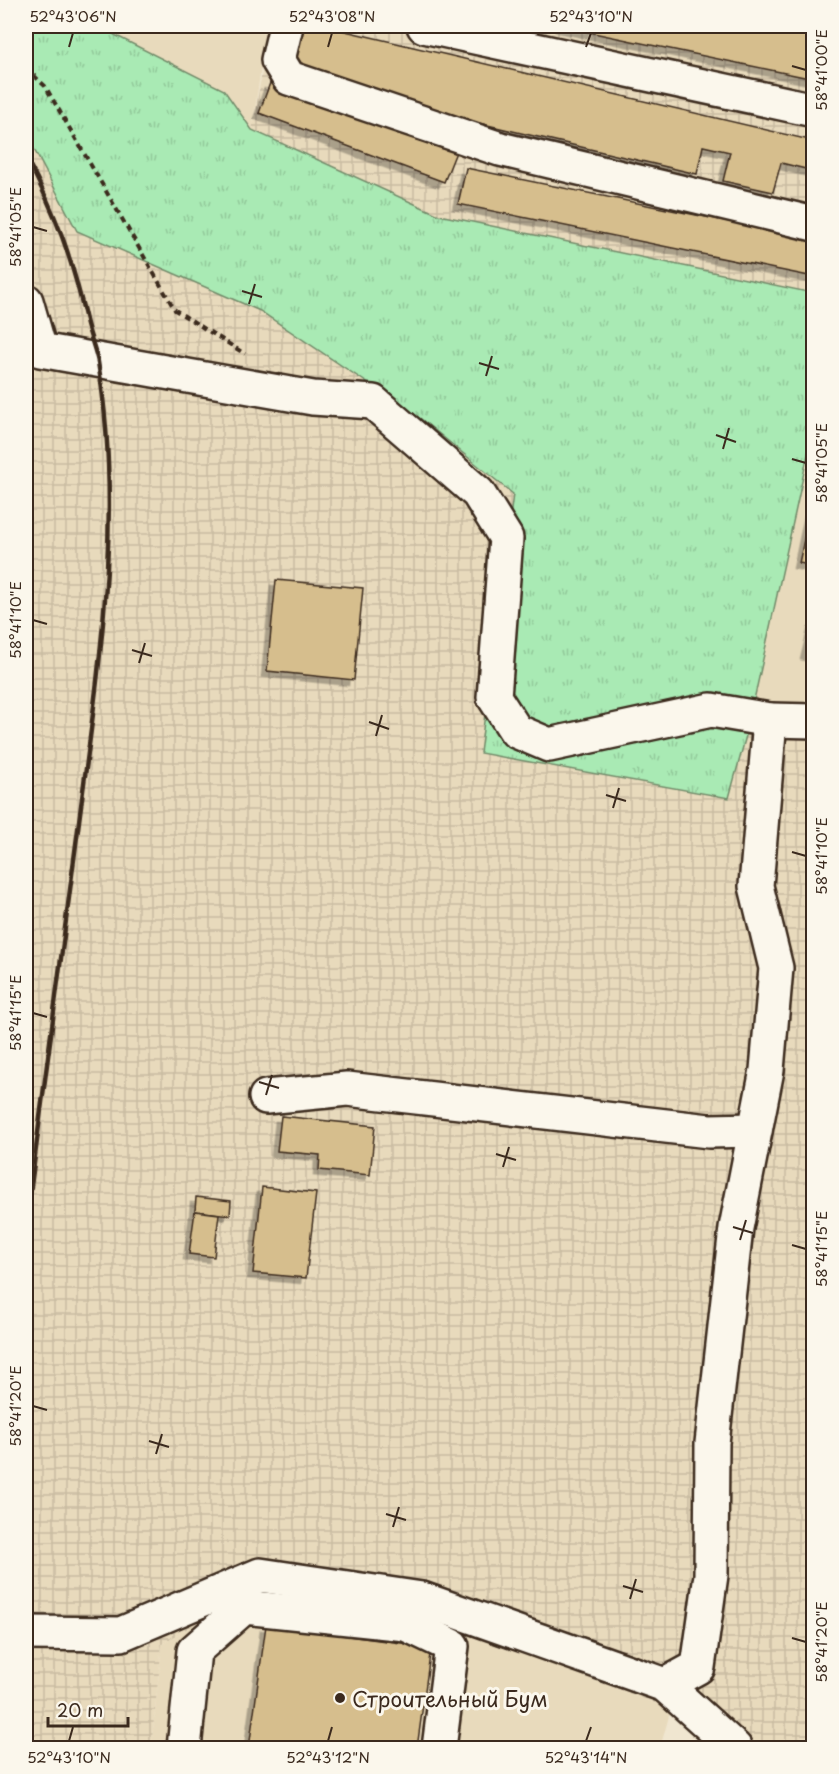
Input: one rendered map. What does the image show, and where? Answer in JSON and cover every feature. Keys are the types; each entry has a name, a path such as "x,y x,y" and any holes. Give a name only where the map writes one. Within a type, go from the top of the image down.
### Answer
{"lane":[{"path":"286,26 278,60 290,78 500,149 813,224"},
{"path":"424,26 813,110"},
{"path":"26,301 40,350 313,398 373,402 478,493 506,538 494,697 516,731 549,745 711,710 770,720 813,721"},
{"path":"665,1685 698,1667 711,1575 713,1432 736,1228 767,1070 776,968 756,886 770,720"},
{"path":"266,1097 347,1089 709,1131 755,1130"},
{"path":"26,1634 121,1634 261,1575 422,1599 665,1685 735,1749"},
{"path":"184,1749 194,1651 244,1607 406,1624 452,1646 439,1749"}],"path":[{"path":"26,68 45,86 175,310 254,360"}],"shaded area":[{"path":"97,26 267,26 252,130 223,90"},
{"path":"270,26 813,26 813,293 439,215 252,130"},
{"path":"26,134 77,231 260,311 421,419 513,494 481,753 729,798 747,732 813,741 813,1748 718,1748 671,1709 404,1608 245,1593 162,1644 151,1748 26,1748"},
{"path":"813,431 813,741 747,732"},
{"path":"245,1593 404,1608 671,1709 660,1748 151,1748 162,1644"}],"green space":[{"path":"26,26 97,26 224,90 252,130 439,215 813,293 813,431 747,732 729,798 480,753 513,494 421,419 260,311 77,231 26,134"}],"building":[{"path":"297,26 324,26 814,141 814,171 781,163 773,192 723,181 730,152 703,146 697,174 350,93 287,68"},
{"path":"560,26 814,26 814,79"},
{"path":"270,83 456,152 444,182 259,113"},
{"path":"466,168 814,239 814,277 458,204"},
{"path":"810,511 814,512 814,566 799,563"},
{"path":"276,580 363,588 354,680 267,671"},
{"path":"814,621 814,656 806,654"},
{"path":"281,1116 375,1126 370,1175 319,1170 320,1155 277,1151"},
{"path":"262,1187 316,1193 306,1278 253,1273"},
{"path":"196,1197 231,1201 230,1215 195,1211"},
{"path":"195,1211 219,1214 214,1257 189,1254"},
{"name":"Строительный Бум","path":"266,1625 431,1647 417,1748 249,1748"}],"railway":[{"path":"26,158 62,236 97,357 109,479 105,596 100,654 26,1224"}],"place":[{"name":"Строительный Бум","path":"340,1698"}]}
